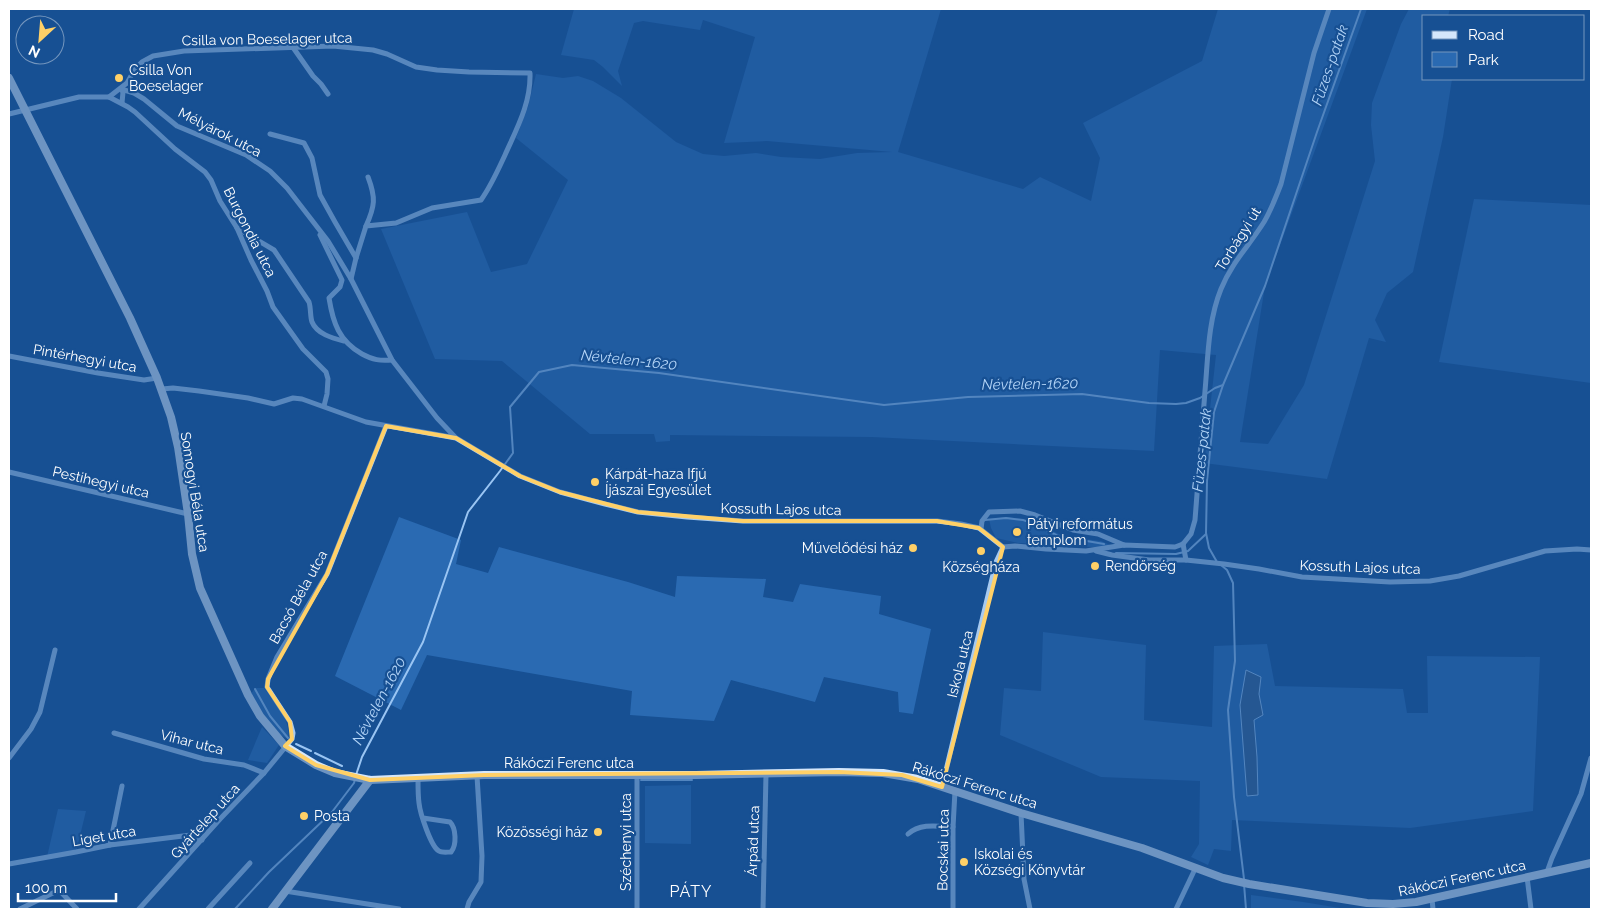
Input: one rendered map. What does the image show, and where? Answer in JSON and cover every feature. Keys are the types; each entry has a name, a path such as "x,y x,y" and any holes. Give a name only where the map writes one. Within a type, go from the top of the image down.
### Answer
{"main road":[{"name":"Somogyi Béla utca","path":"9,78 126,310 162,389 178,447 192,554 200,588 248,696 260,716 285,746 304,758 335,773"},
{"name":"Rákóczi Ferenc utca","path":"335,773 367,780 477,776 883,773 918,779 942,786 1021,813 1142,848 1223,878 1249,884 1380,904 1401,904 1432,899 1591,863"},
{"path":"272,909 367,780"}],"street":[{"name":"Torbágyi út","path":"1183,544 1190,534 1194,520 1212,321 1220,290 1237,257 1263,222 1282,184 1314,54 1329,9"},
{"name":"Csilla von Boeselager utca","path":"122,89 142,62 153,56 167,53 292,46 333,46 366,49 387,54 416,67 437,70 530,73 527,103 522,116 491,184 481,200 432,208 396,223 366,226"},
{"path":"292,46 328,94"},
{"path":"9,114 79,97 109,97 122,89 122,103"},
{"name":"Mélyárok utca","path":"122,89 144,99 177,126 246,156 270,171 287,188 328,240 352,279 392,360 437,418 456,438"},
{"name":"Burgondia utca","path":"109,97 135,112 174,149 205,172 211,180 220,200 237,228 273,307 303,349 326,372 328,380 324,406"},
{"name":"Mélyárok utca","path":"270,134 304,143 312,158 320,194 334,222 356,258"},
{"path":"352,279 356,258 374,208 374,196 368,177"},
{"path":"312,222 329,251 342,280 340,288 328,298 333,320 344,341 371,359 377,361 392,360"},
{"path":"237,228 274,250 309,302 311,321 316,329 331,338 344,341"},
{"name":"Pintérhegyi utca","path":"9,356 123,377 144,380 157,378"},
{"path":"162,389 173,388 199,391 274,404 293,398 302,399 366,422 386,426"},
{"name":"Kossuth Lajos utca","path":"386,426 456,438 520,476 560,492 638,512 687,518 743,521 938,521 961,524 981,530 1003,547 1092,550 1124,545 1175,547 1183,544"},
{"name":"Bacsó Béla utca","path":"285,746 292,739 293,733 290,722 267,687 268,679 277,657 327,574 386,426"},
{"name":"Pestihegyi utca","path":"9,472 188,514"},
{"name":"Kossuth Lajos utca","path":"981,530 983,519 988,512 1020,512 1035,515 1073,530 1098,534 1124,545"},
{"path":"1183,544 1186,560"},
{"name":"Iskola utca","path":"942,786 996,562 1003,547"},
{"name":"Kossuth Lajos utca","path":"1092,550 1149,560 1186,560 1259,568 1302,577 1390,582 1430,581 1459,576 1545,552 1576,549 1591,550"},
{"path":"9,758 40,712 55,650"},
{"name":"Vihar utca","path":"114,732 204,759 244,765 264,773"},
{"name":"Gyártelep utca","path":"139,909 264,773 285,746"},
{"path":"1548,872 1552,858 1581,794 1591,758"},
{"name":"Árpád utca","path":"763,909 766,774"},
{"name":"Széchenyi utca","path":"637,775 637,909"},
{"path":"467,909 481,882 482,856 477,776"},
{"path":"418,779 419,804 423,818 433,846 437,851 451,852 454,846 452,824 450,822 423,818"},
{"path":"110,845 122,786"},
{"name":"Bocskai utca","path":"953,909 955,791"},
{"path":"1021,813 1024,879 1030,909"},
{"path":"908,834 918,828 929,826 953,827"},
{"name":"Liget utca","path":"9,864 110,845 191,835 202,840"},
{"path":"208,909 250,863"},
{"path":"1176,909 1196,867"},
{"path":"1526,877 1531,909"},
{"path":"20,909 59,890 77,909"},
{"path":"286,891 399,909"},
{"path":"1432,899 1433,909"}],"highlighted area":[{"path":"386,426 456,438 520,476 560,492 638,512 743,521 937,521 979,528 1003,547 942,787 902,775 839,772 484,775 370,780 316,765 285,746 292,739 290,722 267,687 268,679 327,574"}],"green space":[{"path":"574,9 941,9 898,152 1023,189 1040,177 1091,201 1100,158 1083,123 1202,61 1218,9 1367,9 1265,286 1240,442 1268,444 1304,385 1375,161 1371,125 1372,103 1401,24 1409,9 1450,9 1448,15 1422,15 1422,80 1452,80 1443,137 1413,272 1387,293 1375,320 1386,342 1369,338 1327,479 1204,463 1216,355 1160,350 1154,451 872,437 670,435 670,441 656,442 654,434 590,434 502,361 435,359 381,229 467,212 491,272 527,264 568,180 516,138 528,107 536,74 563,78 578,76 593,81 621,98 676,142 703,154 724,156 756,153 781,157 820,159 857,153 892,152 767,141 724,143 755,37 703,20 700,30 643,21 634,23 618,71 622,86 594,60 561,55"},
{"path":"1474,199 1591,205 1591,383 1439,362"},
{"path":"399,517 461,540 456,564 488,573 499,547 628,582 675,597 677,576 766,579 763,597 793,602 800,584 881,596 879,614 931,629 913,714 899,712 898,692 824,677 815,702 731,680 714,721 630,715 632,691 427,655 401,710 335,676"},
{"path":"1008,517 1032,522 1066,537 1101,541 1110,545 1110,548 1018,543 996,538 989,519"},
{"path":"1043,632 1146,645 1144,720 1212,727 1214,646 1267,644 1275,686 1403,689 1407,713 1428,713 1427,656 1540,657 1533,811 1410,828 1232,820 1231,851 1214,849 1208,865 1191,857 1199,844 1200,781 1101,777 1000,735 1004,688 1041,691"},
{"path":"255,688 264,688 285,718 289,732 288,739 271,726 262,713 251,694"},
{"path":"262,727 279,745 267,763 248,760"},
{"path":"691,785 691,844 645,843 645,786"},
{"path":"58,809 86,811 76,852 47,857"},
{"path":"1251,895 1303,902 1346,909 1251,909"}],"shaded area":[{"path":"1246,670 1261,677 1259,694 1263,715 1254,720 1258,795 1247,796 1240,705"}],"waterway":[{"name":"Füzes-patak","path":"1217,562 1209,548 1206,533 1207,481 1214,412 1223,385 1265,286 1361,9"},
{"name":"Névtelen-1620","path":"356,775 362,757 423,642 468,512 513,453 510,407 539,372 572,365 659,373 884,405 968,397 1082,394 1149,403 1176,404 1200,398 1223,385"},
{"path":"985,520 1006,518 1023,520 1058,536 1104,544"},
{"path":"1116,553 1176,554 1188,551 1206,534"},
{"name":"Füzes-patak","path":"1221,565 1227,570 1233,583 1235,661 1228,710 1234,797 1244,879"},
{"path":"255,689 270,716 288,738"},
{"path":"296,744 311,751"},
{"path":"315,753 342,766"},
{"name":"Névtelen-1620","path":"235,909 269,872 332,812 355,779"},
{"path":"641,780 692,780"},
{"name":"Füzes-patak","path":"1244,884 1246,909"}],"place":[{"name":"Csilla Von Boeselager","path":"119,78"},
{"name":"Kárpát-haza Ifjú Íjászai Egyesület","path":"595,482"},
{"name":"Pátyi református templom","path":"1017,532"},
{"name":"Művelődési ház","path":"913,548"},
{"name":"Községháza","path":"981,551"},
{"name":"Rendőrség","path":"1095,566"},
{"name":"Posta","path":"304,816"},
{"name":"Közösségi ház","path":"598,832"},
{"name":"Iskolai és Községi Könyvtár","path":"964,862"}],"district":[{"name":"PÁTY","path":"691,891"}]}
